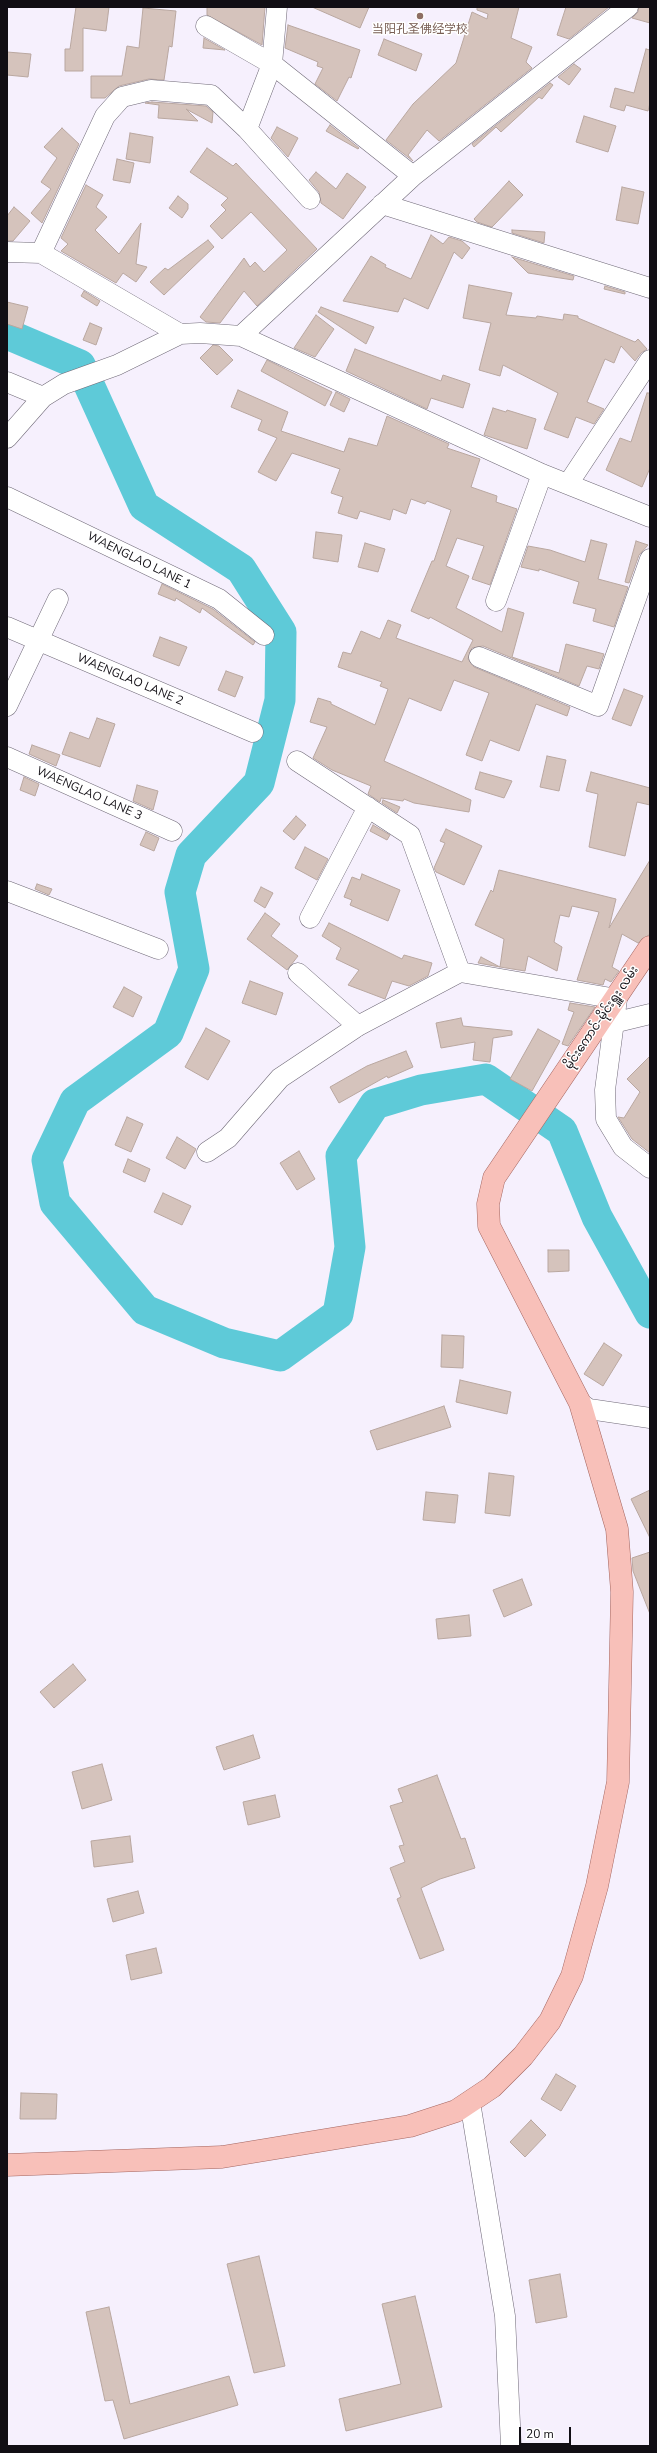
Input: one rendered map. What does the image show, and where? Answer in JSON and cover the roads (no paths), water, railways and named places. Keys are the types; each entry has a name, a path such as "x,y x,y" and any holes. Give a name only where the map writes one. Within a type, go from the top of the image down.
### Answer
{"main road":[{"name":"မိုင်းကောင်-မိုင်းရှူး လမ်း","path":"7,2165 222,2157 410,2126 456,2112 492,2087 523,2056 550,2020 572,1976 597,1886 618,1782 622,1592 617,1529 580,1403 489,1226 488,1204 494,1178 650,947"}],"street":[{"path":"247,129 272,64 277,7"},
{"path":"241,336 413,176 628,7"},
{"path":"206,26 272,64 413,176"},
{"path":"41,253 105,116 122,97 152,90 211,95 247,129 310,199"},
{"path":"382,204 650,288"},
{"path":"7,252 41,253 180,334"},
{"path":"7,438 43,397 64,384 117,365 180,334 200,333 241,336 542,474 650,517"},
{"path":"568,484 650,360"},
{"path":"7,382 43,397"},
{"path":"496,601 542,474"},
{"name":"WAENGLAO LANE 1","path":"7,497 219,599 264,635"},
{"path":"479,657 598,706 650,559"},
{"path":"7,706 58,599"},
{"name":"WAENGLAO LANE 2","path":"7,627 253,732"},
{"name":"WAENGLAO LANE 3","path":"7,757 172,831"},
{"path":"297,761 410,835 460,972"},
{"path":"310,918 368,807"},
{"path":"7,891 158,949"},
{"path":"207,1152 228,1138 280,1078 358,1026 460,972 616,999 605,1090 606,1119 623,1147 650,1168"},
{"path":"298,973 358,1026"},
{"path":"613,1023 650,1014"},
{"path":"580,1403 589,1408 650,1418"},
{"path":"470,2102 505,2316 511,2446"}],"waterway":[{"path":"7,334 80,365 144,506 241,569 281,632 280,700 259,783 191,855 180,892 194,969 168,1033 75,1101 47,1160 55,1203 145,1310 224,1343 280,1356 338,1314 350,1247 341,1156 375,1104 421,1090 486,1079 562,1131 597,1217 650,1313"}],"place":[{"name":"当阳孔圣佛经学校","path":"420,16"}]}
